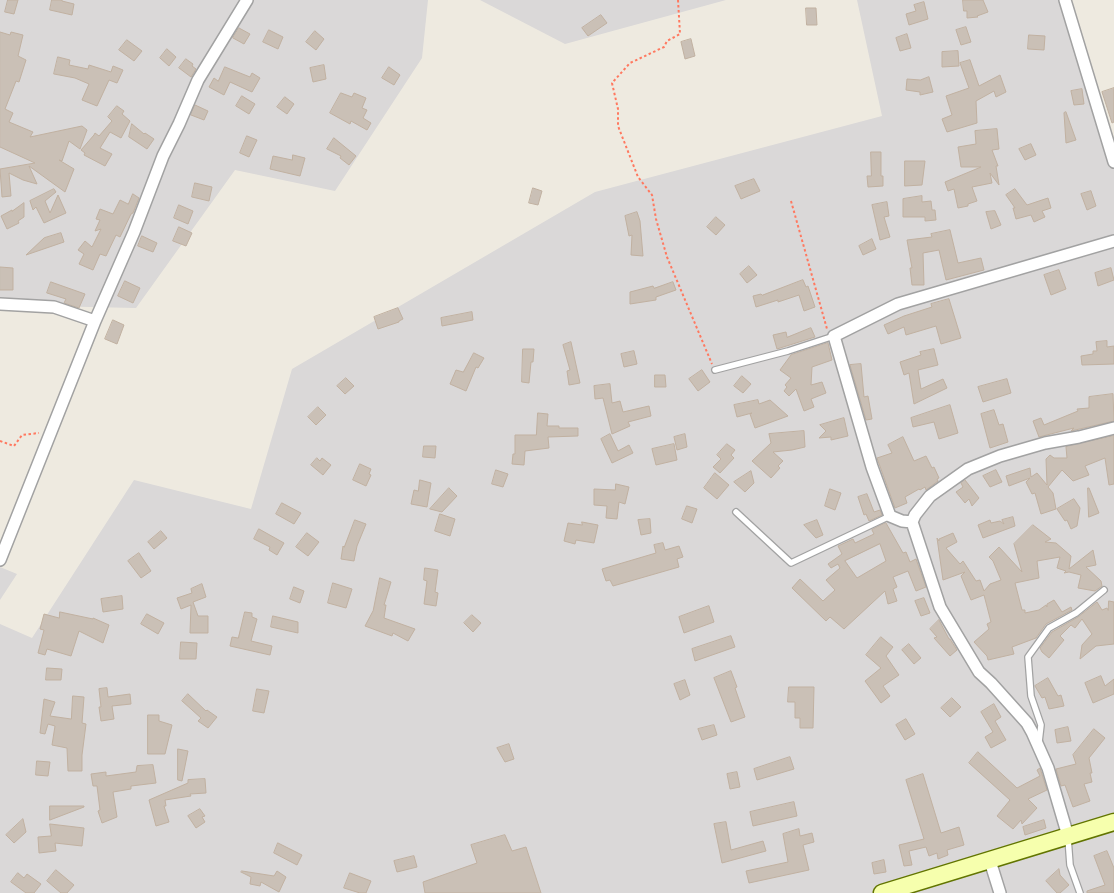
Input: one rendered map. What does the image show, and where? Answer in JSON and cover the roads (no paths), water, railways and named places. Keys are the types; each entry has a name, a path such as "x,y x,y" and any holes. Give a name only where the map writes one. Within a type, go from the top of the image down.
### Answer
{"main road":[{"path":"882,893 1114,822"}],"street":[{"path":"0,559 95,321 134,232 163,156 198,80 246,0"},
{"path":"1065,0 1114,162"},
{"path":"912,522 902,521 890,516 872,467 834,336 898,304 1114,241"},
{"path":"0,304 54,307 95,321"},
{"path":"1068,836 1048,768 1038,745 1027,723 979,672 940,606 912,522 918,510 930,496 968,469 1000,456 1045,443 1079,438 1114,428"},
{"path":"990,861 1000,893"}],"lane":[{"path":"715,370 788,351 834,336"},
{"path":"736,512 791,563 890,516"},
{"path":"1038,745 1041,725 1031,696 1028,656 1049,628 1076,613 1104,590"},
{"path":"1068,836 1070,865 1080,893"}]}
